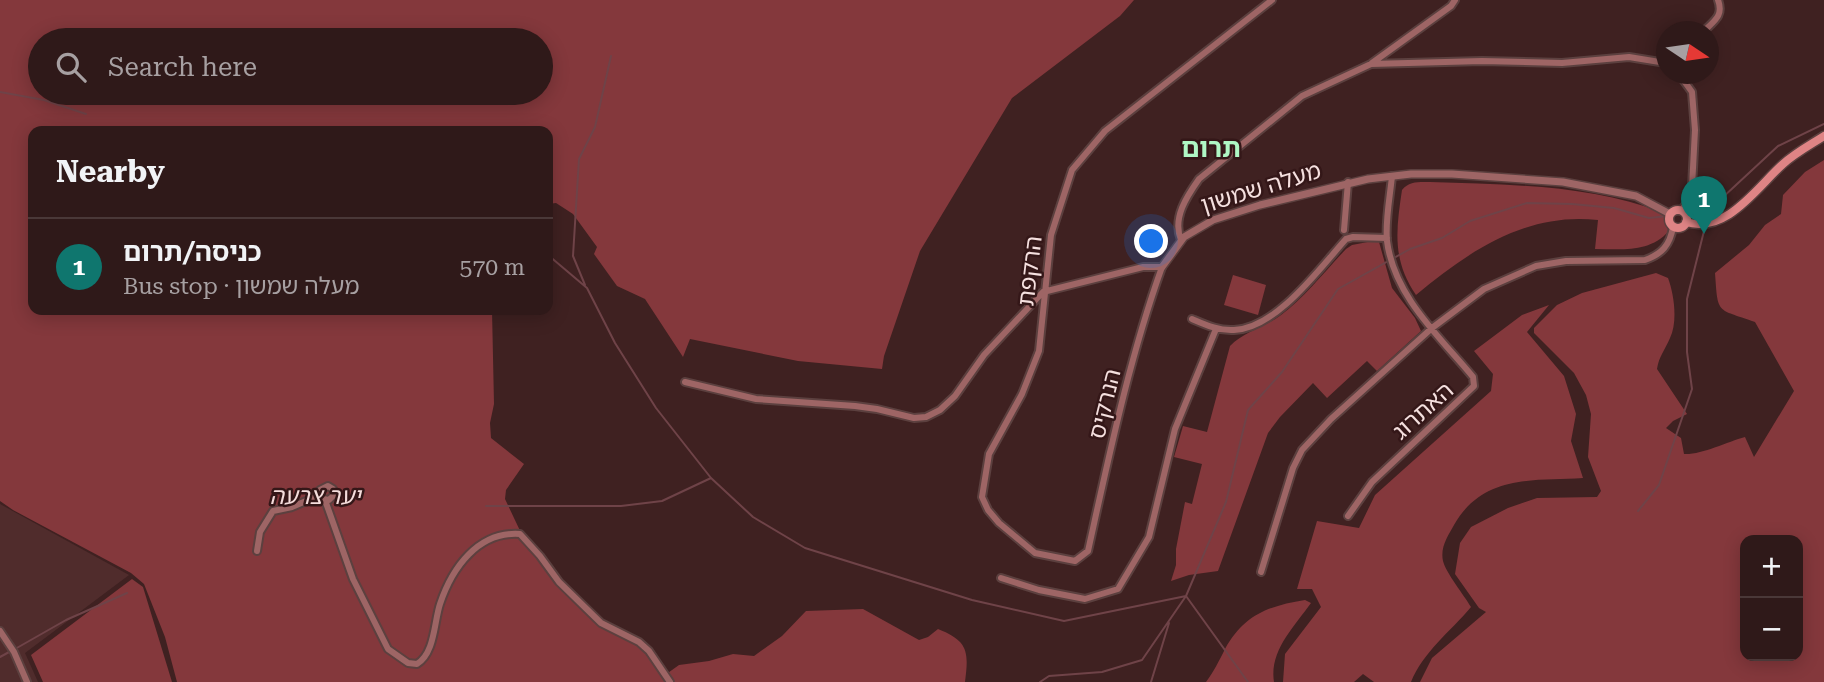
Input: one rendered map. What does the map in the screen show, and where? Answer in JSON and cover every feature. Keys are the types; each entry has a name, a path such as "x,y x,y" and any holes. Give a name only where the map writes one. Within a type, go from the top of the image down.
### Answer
{"main road":[{"path":"1686,222 1701,224 1719,219 1735,210 1785,162 1824,136"},
{"path":"1675,210 1681,211 1686,215 1686,222 1681,228 1673,227 1669,221 1670,214 1675,210"}],"street":[{"name":"הרקפת","path":"1088,551 1075,561 1035,553 999,523 982,497 989,454 1022,394 1039,351 1051,235 1072,170 1105,131 1264,2 1272,0"},
{"path":"1181,240 1178,225 1184,205 1195,185 1207,172 1302,96 1371,64 1451,6 1455,0"},
{"path":"1715,21 1720,16 1718,0"},
{"path":"1371,64 1482,61 1562,63 1629,57 1656,61"},
{"path":"1681,211 1688,201 1692,187 1695,130 1692,92 1688,84"},
{"name":"מעלה שמשון","path":"1162,267 1181,240 1194,229 1213,220 1348,182 1392,176 1452,174 1573,184 1636,196 1670,214"},
{"path":"1392,176 1387,239 1398,281 1432,328"},
{"path":"1344,230 1348,182"},
{"path":"1261,572 1293,468 1302,450 1331,419 1432,328 1484,289 1535,266 1566,261 1645,260 1656,256 1671,240 1673,227"},
{"path":"1192,319 1216,329 1235,330 1265,320 1292,298 1346,239 1387,239"},
{"path":"685,382 756,399 855,406 914,418 926,417 940,410 955,396 984,355 1044,292 1143,267 1162,267"},
{"name":"הנרקיס","path":"1088,551 1114,437 1162,267"},
{"name":"האתרוג","path":"1348,516 1372,482 1474,386 1473,377 1432,328"},
{"path":"1001,578 1039,590 1085,599 1118,589 1149,537 1175,429 1216,329"},
{"path":"257,551 260,532 273,511 323,497 359,594 388,649 408,663 416,664 425,656 435,630 439,606 449,583 467,555 483,542 506,533 520,534 559,582 601,623 639,642 649,651 670,682"},
{"path":"0,631 14,652 27,682"}],"shaded area":[{"path":"0,504 129,575 25,653 38,682 0,682"}],"green space":[{"name":"יער צרעה","path":"0,0 1134,0 1120,16 1012,98 920,251 882,369 798,361 690,339 683,357 645,299 617,286 594,254 597,247 573,214 553,203 553,126 28,126 28,315 492,315 494,404 490,423 491,438 524,464 506,490 505,499 523,537 554,581 599,619 644,651 665,675 679,665 733,654 754,656 782,636 806,611 863,609 919,640 938,629 955,638 961,643 966,655 965,682 177,682 165,637 144,584 131,573 0,501"},
{"path":"1824,160 1824,682 1420,682 1432,658 1486,612 1479,608 1455,574 1460,543 1471,527 1508,508 1537,498 1597,497 1601,491 1588,457 1591,414 1586,395 1574,373 1534,333 1534,328 1557,305 1582,293 1656,273 1668,278 1673,300 1674,324 1657,369 1687,414 1666,428 1681,438 1684,454 1745,437 1754,457 1794,391 1755,322 1722,308 1717,296 1715,273 1749,245 1765,225 1781,214 1783,195 1805,172"},
{"path":"1414,183 1548,188 1607,196 1663,213 1669,231 1644,246 1595,249 1598,220 1547,222 1500,238 1478,250 1416,295 1399,257 1397,232 1400,205 1405,187"},
{"path":"1379,242 1392,288 1415,318 1421,331 1377,371 1367,361 1327,398 1313,383 1268,433 1218,571 1189,575 1171,581 1176,565 1176,549 1185,502 1192,504 1202,464 1174,457 1183,426 1207,432 1230,346 1290,308 1346,249 1352,245"},
{"path":"1233,275 1266,285 1258,315 1224,305"},
{"path":"1549,305 1527,332 1564,376 1576,414 1571,441 1583,478 1511,483 1479,497 1466,508 1447,538 1442,556 1448,572 1471,607 1430,651 1411,682 1374,682 1363,674 1354,682 1283,682 1285,654 1321,607 1312,589 1297,589 1317,521 1359,528 1375,495 1491,391 1493,374 1474,351 1522,315"},
{"path":"132,579 143,587 172,682 43,682 31,655"},
{"path":"1305,600 1311,603 1284,640 1275,660 1274,682 1206,682 1232,637 1249,620 1268,609"}],"waterway":[{"path":"585,285 573,256 579,159 595,127 611,56"},
{"path":"0,92 28,97"},
{"path":"59,105 86,114"},
{"path":"1672,215 1708,211 1778,146 1824,124"},
{"path":"1040,682 1049,676 1102,672 1142,660 1186,596 1226,502 1248,410 1282,372 1338,289 1410,249 1442,238 1470,221 1527,203 1614,208 1649,218 1667,216"},
{"path":"1638,511 1659,485 1692,389 1687,352 1687,299 1705,227"},
{"path":"553,259 587,288 615,343 656,408 711,478 753,517 805,548 972,600 1064,621 1186,596 1248,682"},
{"path":"486,506 621,506 662,501 711,478"},
{"path":"15,649 66,620 127,593"},
{"path":"1151,682 1169,623"},
{"path":"0,657 11,651"}],"place":[{"name":"כניסה/תרום","path":"1704,234"}],"district":[{"name":"תרום","path":"1211,148"}]}
